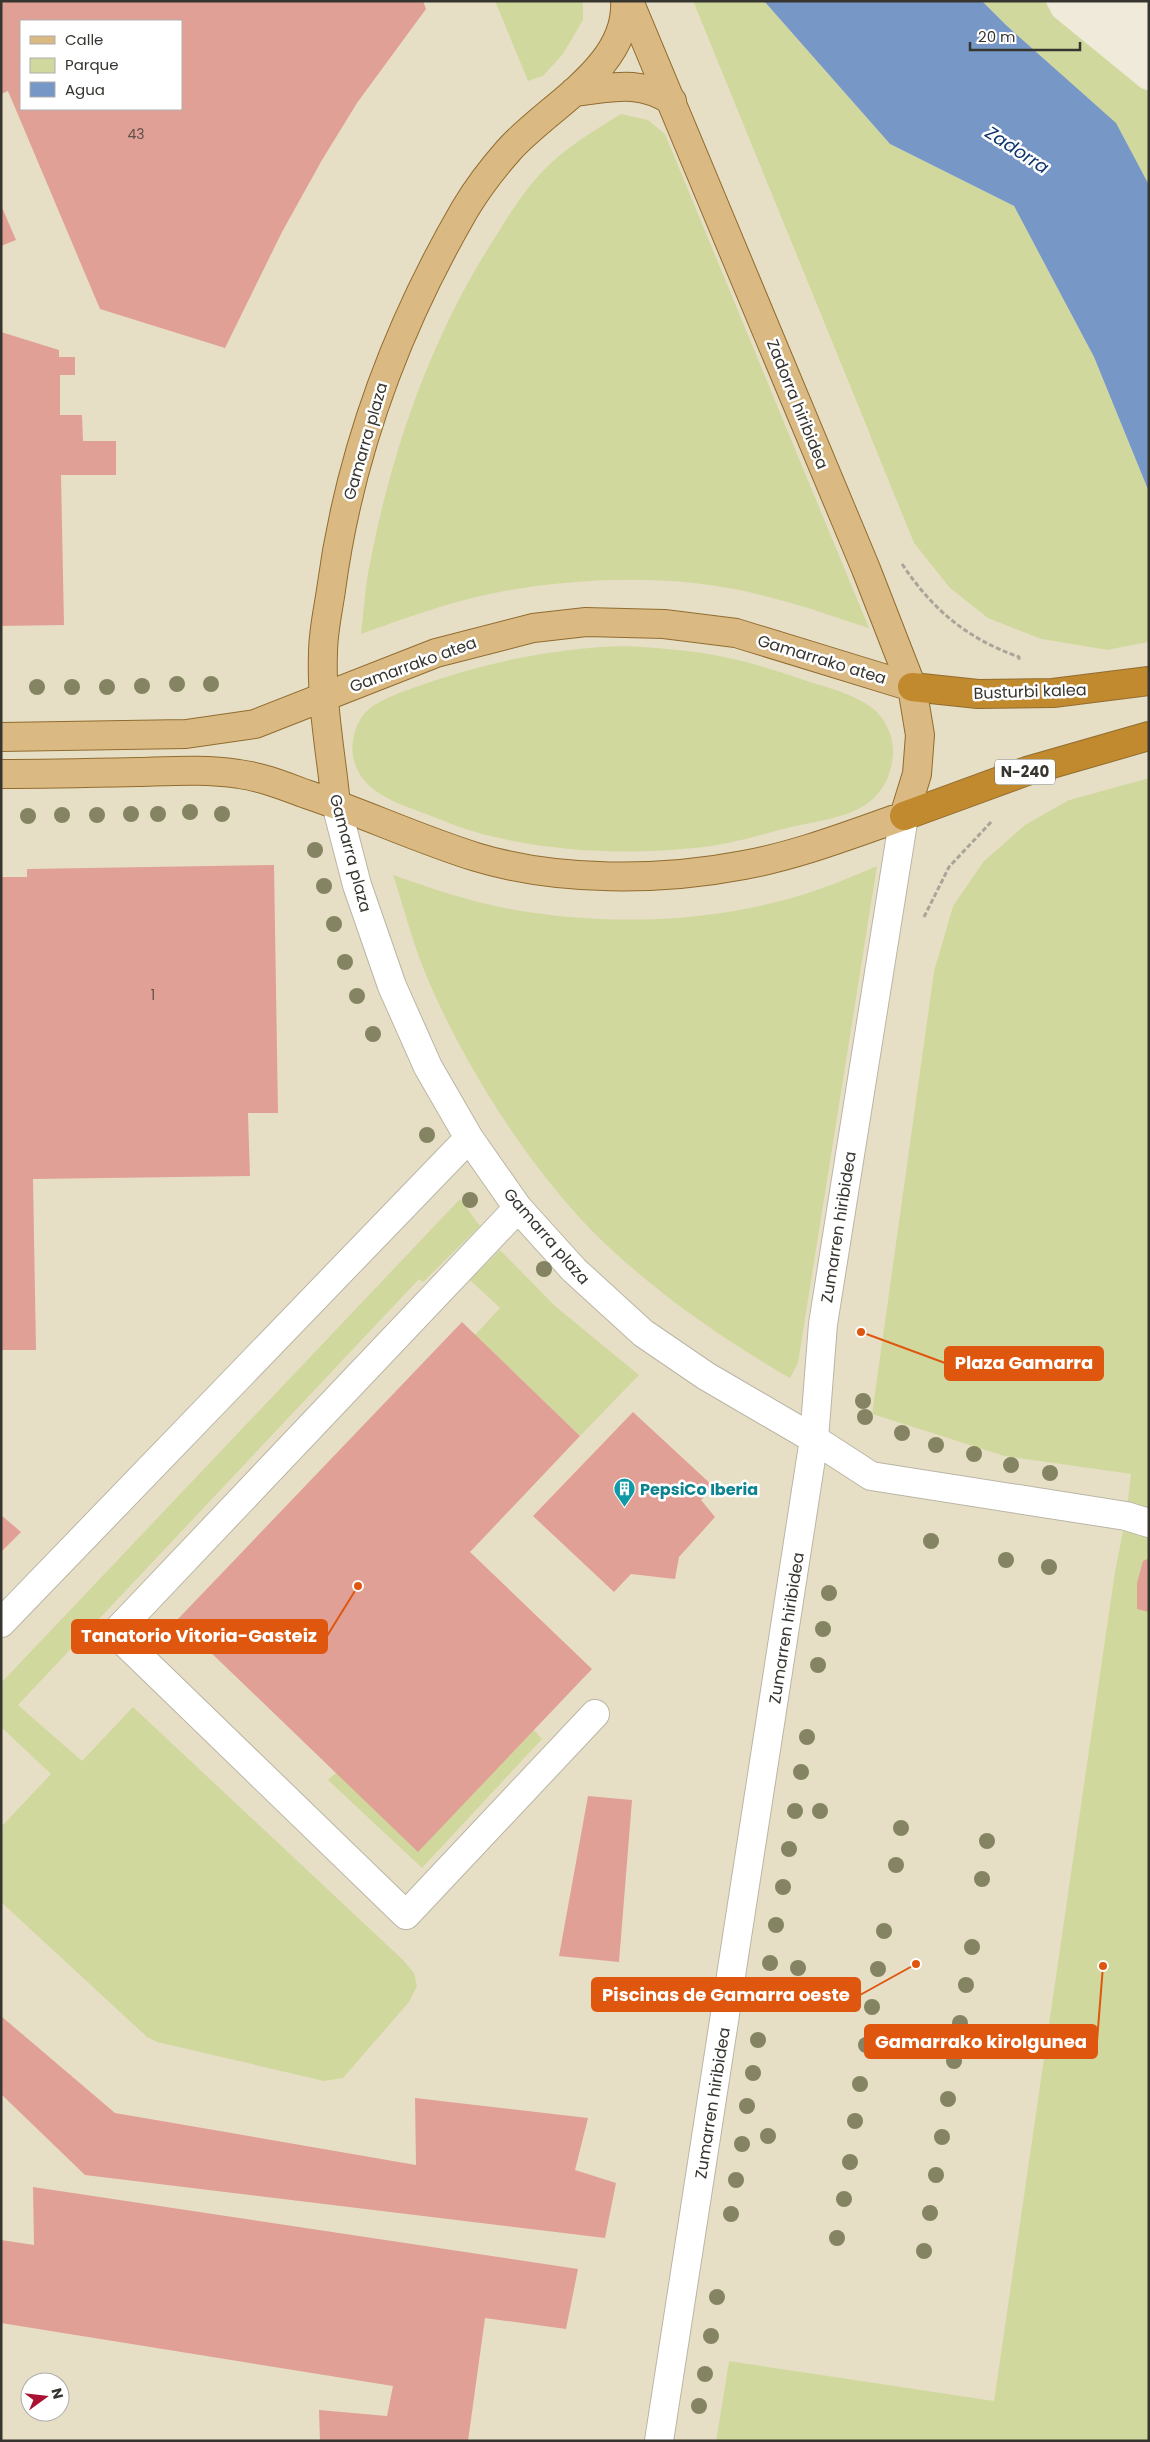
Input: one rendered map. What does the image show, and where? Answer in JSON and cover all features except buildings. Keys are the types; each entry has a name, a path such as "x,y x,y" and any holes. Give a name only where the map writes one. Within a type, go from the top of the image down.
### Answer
{"highway":[{"name":"Busturbi kalea","path":"912,687 978,694 1053,693 1149,681"},
{"name":"N-240","path":"904,816 1011,777 1149,736"}],"main road":[{"name":"Gamarra plaza","path":"336,804 324,698 323,652 334,566 350,490 380,386 421,290 466,206 508,150 574,92 603,61 621,34 626,14 625,1"},
{"name":"Zadorra hiribidea","path":"629,1 866,569 912,687 920,735 917,774 904,816"},
{"path":"574,92 620,87 645,87 672,101"},
{"name":"Gamarrako atea","path":"1,736 186,734 255,724 436,653 533,628 586,622 664,624 736,633 912,687"},
{"path":"1,774 202,771 239,774 264,779 336,804 396,829 477,857 515,867 579,874 668,876 745,865 826,843 904,816"}],"street":[{"name":"Gamarra plaza","path":"336,804 357,885 392,986 428,1067 469,1138 518,1208 574,1270 642,1332 706,1376 814,1439 871,1476 1138,1520"},
{"name":"Zumarren hiribidea","path":"660,2441 814,1439 823,1324 904,816"},
{"path":"1,1622 469,1138"},
{"path":"518,1208 115,1633 406,1915 595,1714"}],"path":[{"path":"898,558 932,603 961,629 993,647 1019,657 1024,693"},
{"path":"922,921 949,867 993,820"}],"shaded area":[{"path":"1,1 693,1 870,436 1041,639 1107,650 1149,642 1149,778 1069,800 953,906 934,971 872,1414 1004,1456 1132,1474 1115,1571 994,2402 729,2361 716,2441 1,2441"}],"green space":[{"path":"495,1 583,1 583,20 563,54 543,76 528,81"},
{"path":"693,1 764,1 890,144 1014,206 1094,357 1149,492 1149,642 1107,650 1041,639 988,618 950,588 914,543"},
{"path":"982,1 1045,1 1053,16 1141,88 1149,91 1149,185 1115,123"},
{"path":"621,114 648,120 665,134 869,628 797,605 741,590 677,582 613,580 548,585 497,592 399,620 361,634 368,572 390,478 417,394 452,312 501,227 531,185 562,153"},
{"path":"625,646 687,651 735,659 836,690 858,699 876,711 888,728 892,741 893,755 886,782 874,798 852,812 731,842 706,847 669,850 592,851 540,846 474,832 393,801 373,789 358,772 353,755 355,730 369,709 387,698 465,671 518,658 571,650"},
{"path":"1149,778 1149,2441 716,2441 729,2361 994,2401 1115,1571 1126,1516 1131,1474 1004,1456 872,1414 934,971 953,906 984,861 1025,825 1069,800"},
{"path":"877,866 798,1363 790,1378 675,1303 612,1250 556,1190 503,1118 457,1040 422,965 393,875 465,899 510,909 548,915 626,920 704,915 780,901 817,890"},
{"path":"460,1199 480,1226 423,1282 419,1279 18,1705 82,1761 133,1707 402,1959 414,1973 417,1986 409,2002 343,2078 324,2081 157,2042 147,2037 1,1902 1,1827 51,1774 1,1727 1,1683"},
{"path":"500,1250 555,1306 639,1375 580,1436 475,1335 500,1308 470,1280"},
{"path":"534,1730 542,1739 422,1868 328,1780 336,1773"}],"water":[{"name":"Zadorra","path":"764,1 982,1 1006,25 1116,123 1149,185 1149,492 1094,357 1014,206 890,144"}],"place":[{"name":"Plaza Gamarra","path":"861,1332"},
{"name":"PepsiCo Iberia","path":"624,1508"},
{"name":"Tanatorio Vitoria-Gasteiz","path":"358,1586"},
{"name":"Piscinas de Gamarra oeste","path":"916,1964"},
{"name":"Gamarrako kirolgunea","path":"1103,1966"}]}
